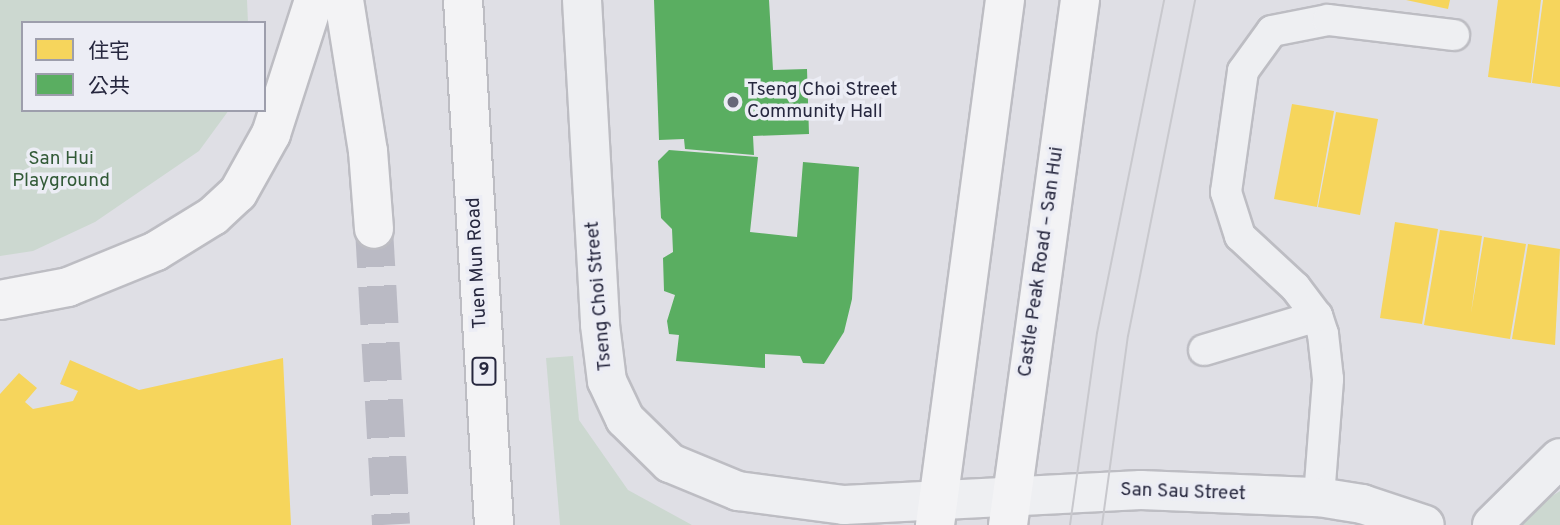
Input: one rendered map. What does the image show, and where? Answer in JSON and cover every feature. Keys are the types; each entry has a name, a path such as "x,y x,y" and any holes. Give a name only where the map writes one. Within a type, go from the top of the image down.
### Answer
{"main road":[{"path":"0,300 68,287 156,251 213,216 238,193 271,134 314,0"},
{"path":"344,0 368,151 374,229"},
{"name":"Tuen Mun Road","path":"463,0 494,525"},
{"path":"937,513 1005,0"},
{"name":"Castle Peak Road – San Hui","path":"1009,510 1080,0"}],"street":[{"name":"Tseng Choi Street","path":"582,0 602,356 607,381 625,419 670,463 737,491 844,505 937,513"},
{"path":"1492,525 1560,458"},
{"name":"San Sau Street","path":"937,513 1009,510 1141,490 1319,497 1362,504 1425,525"}],"lane":[{"path":"1319,497 1328,379 1317,316 1295,287 1240,236 1228,207 1226,177 1236,103 1251,56 1272,31 1328,20 1454,35"},
{"path":"1204,350 1317,316"}],"green space":[{"name":"San Hui Playground","path":"0,0 247,0 248,21 21,21 21,112 228,112 199,151 95,222 33,251 0,256"},
{"path":"573,356 579,420 628,490 692,525 560,525 546,358"},
{"path":"1560,491 1560,525 1522,525 1544,501"}],"building: 住宅":[{"path":"1406,0 1450,0 1448,9"},
{"path":"1498,0 1541,0 1531,83 1488,77"},
{"path":"1543,0 1560,0 1560,87 1532,83"},
{"path":"1292,104 1334,111 1317,207 1274,199"},
{"path":"1336,112 1378,119 1360,215 1318,207"},
{"path":"1395,222 1438,229 1422,324 1380,318"},
{"path":"1440,230 1482,236 1471,313 1484,237 1526,244 1510,339 1424,325"},
{"path":"1528,244 1560,249 1555,345 1512,339"},
{"path":"283,358 291,525 0,525 0,394 19,373 37,388 25,402 33,409 73,401 78,391 60,384 70,360 139,390"}],"building: 公共":[{"name":"Tseng Choi Street Community Hall","path":"654,0 769,0 773,70 807,69 809,134 753,136 754,155 685,149 684,139 659,140"},
{"path":"669,150 758,157 750,232 797,237 803,162 859,167 852,299 844,332 824,364 803,363 800,356 765,354 765,368 676,361 679,335 669,334 667,321 675,295 664,291 663,258 673,252 672,229 661,218 658,161"}],"tunnel":[{"path":"374,229 391,525"}],"tram line":[{"path":"1070,525 1097,333 1164,0"},
{"path":"1102,525 1128,336 1195,0"}],"place":[{"name":"Tseng Choi Street Community Hall","path":"733,102"}]}
